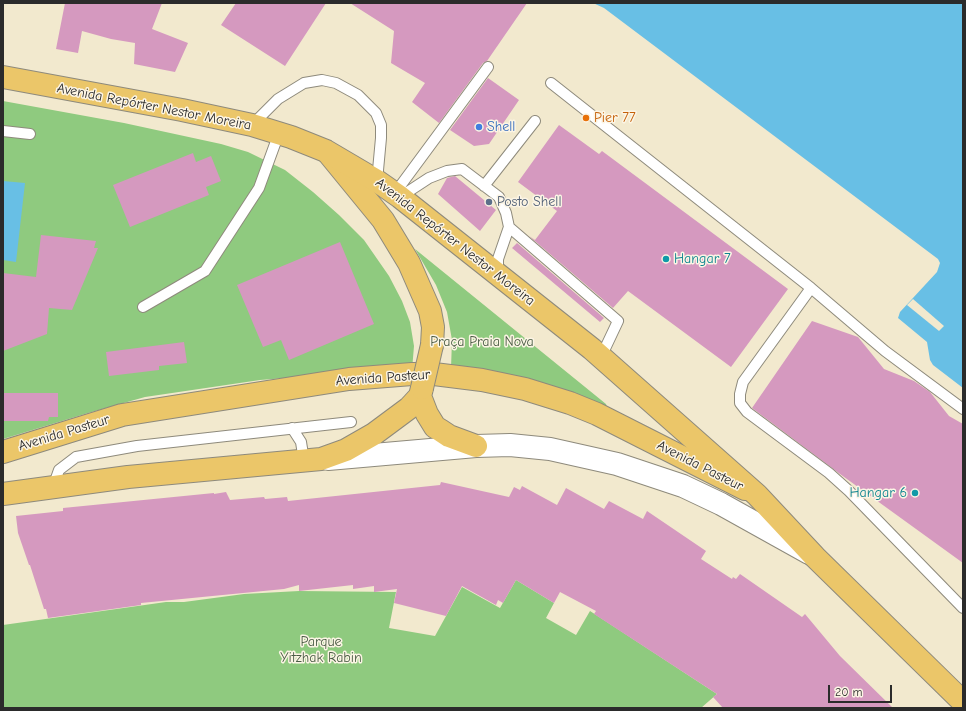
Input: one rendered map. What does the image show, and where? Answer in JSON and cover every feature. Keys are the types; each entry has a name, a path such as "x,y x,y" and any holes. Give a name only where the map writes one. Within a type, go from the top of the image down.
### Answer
{"main road":[{"name":"Avenida Repórter Nestor Moreira","path":"3,77 182,110 252,126 291,137 326,151 398,195 601,357 757,495"},
{"path":"313,460 346,450 374,434 409,408 421,392 432,345 433,327 430,310 409,263 383,220 326,151"},
{"name":"Avenida Pasteur","path":"3,452 122,415 349,379 412,374 434,374 482,380 525,389 570,403 596,414 757,495 815,557 963,702"},
{"path":"421,392 427,414 435,426 449,436 476,446"},
{"name":"Avenida Pasteur","path":"3,494 128,477 313,460"}],"street":[{"name":"Avenida Pasteur","path":"313,460 476,446 510,445 550,449 617,464 683,486 721,504 815,557"}],"lane":[{"path":"398,195 488,67"},
{"path":"252,126 278,99 304,83 322,80 336,83 358,95 376,113 381,126 377,181"},
{"path":"551,83 811,288 885,351 963,409"},
{"path":"484,186 535,121"},
{"path":"3,131 30,134"},
{"path":"143,306 205,271 259,188 279,133"},
{"path":"398,195 429,178 448,171 462,169 499,197 506,213 509,227 498,259 498,275"},
{"path":"509,227 618,321 601,357"},
{"path":"811,288 743,382 740,394 740,403 747,412 829,473 849,490 963,608"},
{"path":"53,487 59,470 76,457 137,446 351,422"},
{"path":"292,428 313,460"}],"green space":[{"path":"3,101 124,123 221,144 248,152 285,170 339,215 364,240 389,276 402,301 410,322 414,346 412,370 260,380 145,397 3,439"},
{"name":"Praça Praia Nova","path":"415,249 606,404 607,407 451,368 452,340 447,312 436,285"},
{"name":"Parque Yitzhak Rabin","path":"516,580 554,603 546,618 576,635 590,611 717,694 701,708 3,708 3,625 166,602 184,602 244,594 299,591 396,592 389,628 435,636 462,587 500,608"}],"water":[{"path":"593,3 963,3 963,388 933,365 930,360 927,342 898,318 900,312 937,272 940,263 938,259 604,8"},
{"path":"3,181 25,183 16,262 3,260"}],"pier":[{"path":"913,299 944,326 939,331 907,305"}],"building":[{"path":"65,3 162,3 152,29 188,43 175,72 134,64 135,43 111,39 82,31 78,53 56,49"},
{"path":"236,3 326,3 285,66 221,25"},
{"path":"350,3 527,3 487,61 483,63 439,123 412,102 425,83 391,63 394,31"},
{"path":"488,78 519,100 489,144 474,146 450,130"},
{"name":"Hangar 7","path":"559,125 599,154 602,151 788,289 731,367 628,291 613,308 529,236 535,240 557,211 518,182"},
{"path":"193,153 196,162 211,156 221,181 206,187 209,195 130,227 113,185"},
{"path":"455,176 496,210 480,231 438,194 447,178"},
{"path":"41,235 96,241 94,248 98,248 72,310 49,308 47,334 3,351 3,273 36,277"},
{"path":"340,242 374,324 289,360 281,340 263,347 237,285"},
{"path":"517,243 604,318 600,322 512,248"},
{"name":"Hangar 6","path":"812,321 858,337 884,369 914,381 930,392 949,416 963,424 963,563 752,408"},
{"path":"184,342 187,363 159,366 159,370 109,376 106,352"},
{"path":"3,393 58,393 58,417 49,417 48,421 3,421"},
{"path":"441,482 509,497 514,487 520,490 522,486 557,505 566,488 604,509 609,501 643,519 647,511 706,551 701,559 732,579 733,577 736,579 740,574 802,617 805,614 840,656 893,708 723,708 713,697 717,694 594,614 596,611 560,592 554,603 516,580 503,603 498,600 496,605 462,586 446,616 394,603 397,589 374,592 374,586 353,589 353,585 299,591 299,585 284,589 141,603 141,605 48,618 18,533 16,516 63,511 63,508 226,492 230,500 264,497 265,499 287,497 288,501 440,485"}],"place":[{"name":"Pier 77","path":"586,118"},
{"name":"Shell","path":"479,127"},
{"name":"Posto Shell","path":"489,202"},
{"name":"Hangar 7","path":"666,259"},
{"name":"Hangar 6","path":"915,493"}]}
